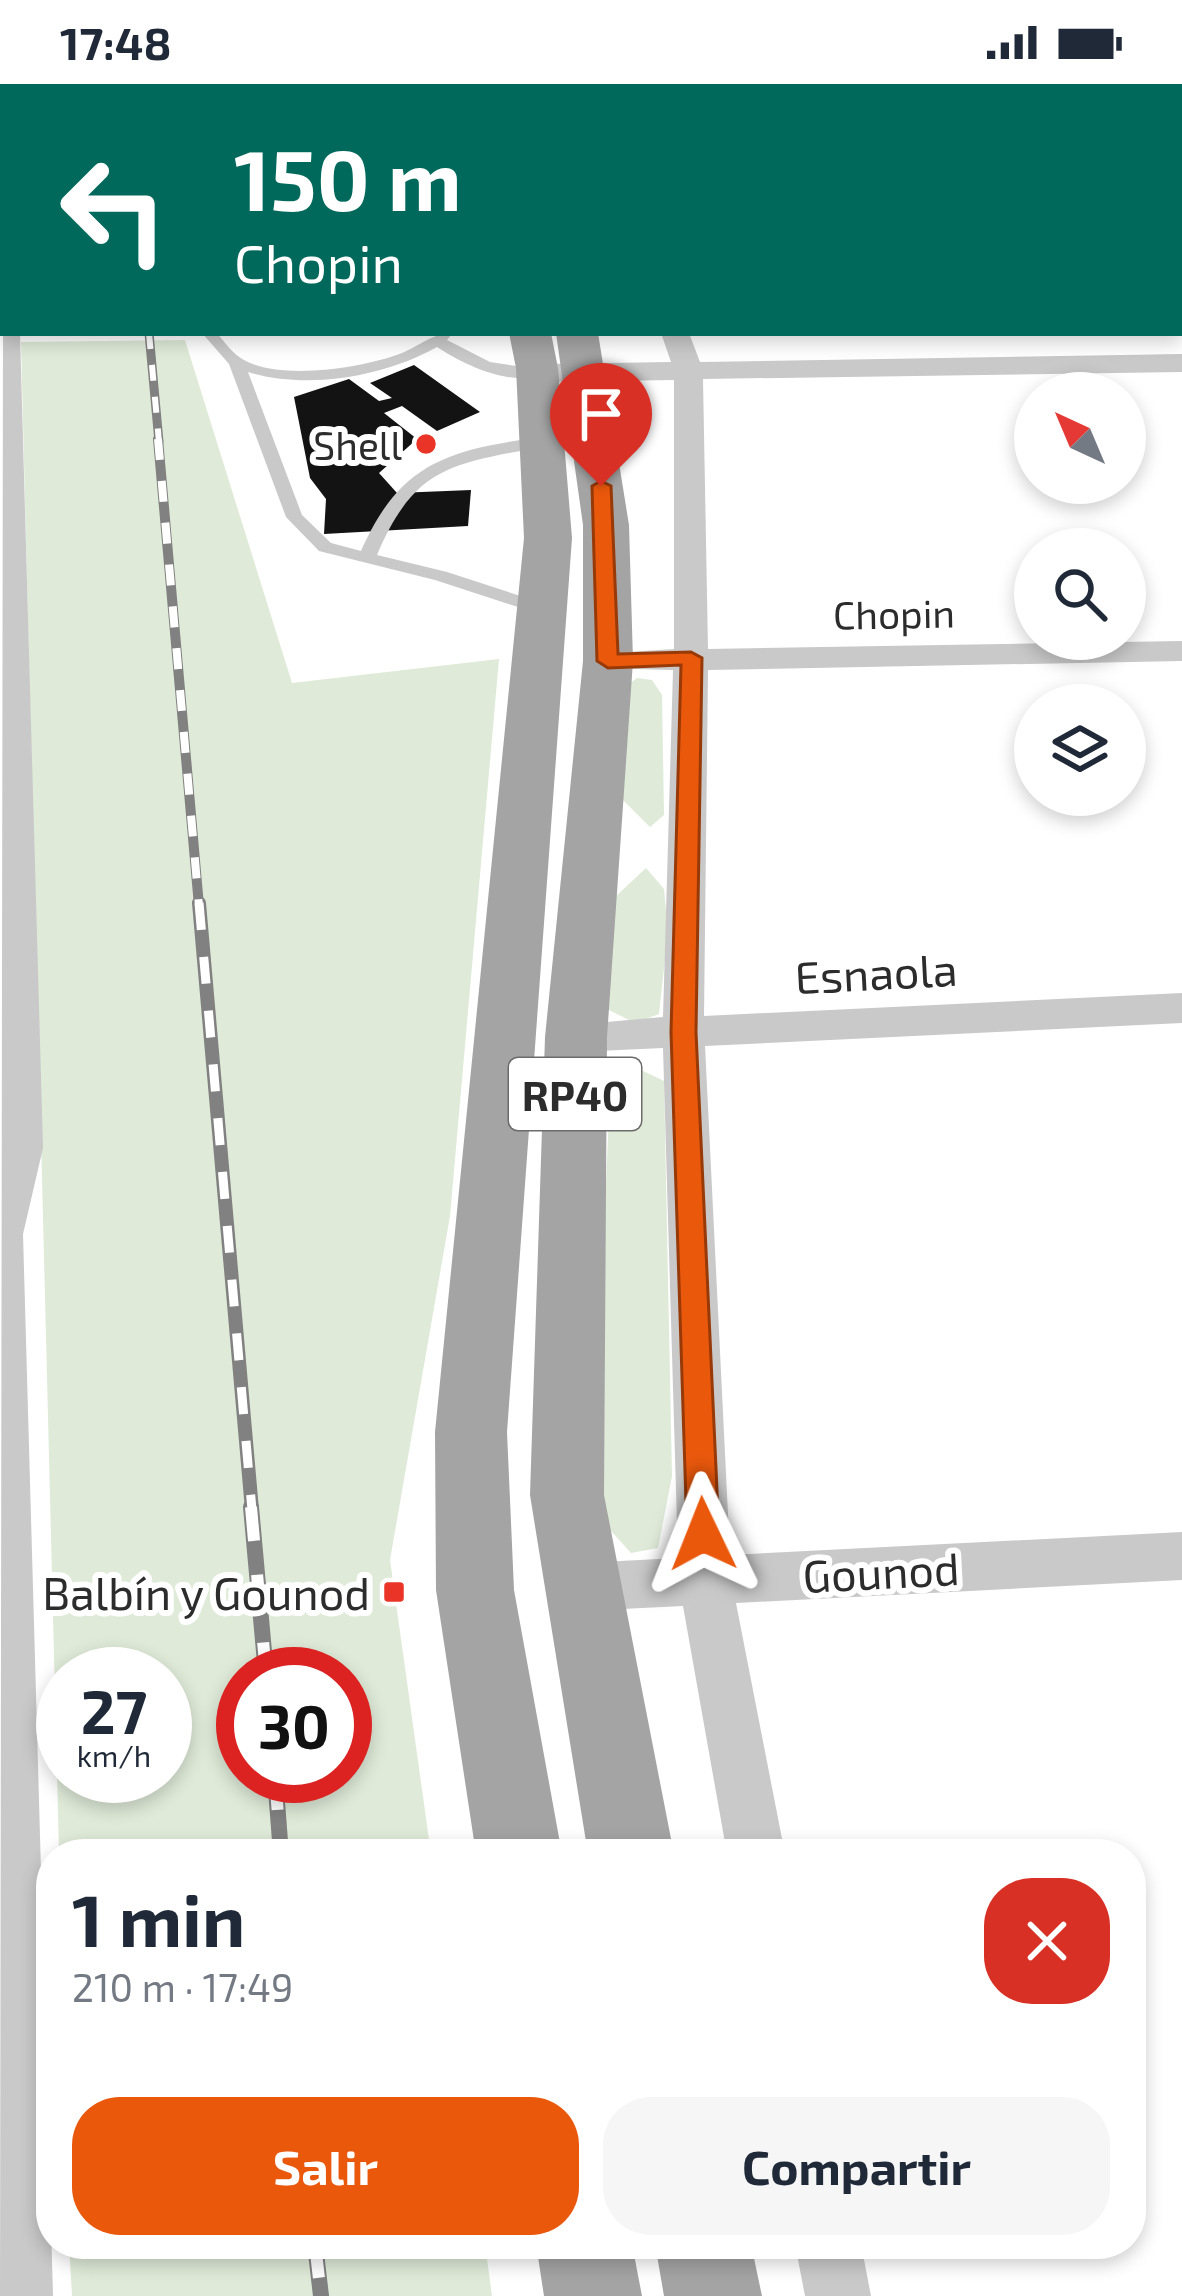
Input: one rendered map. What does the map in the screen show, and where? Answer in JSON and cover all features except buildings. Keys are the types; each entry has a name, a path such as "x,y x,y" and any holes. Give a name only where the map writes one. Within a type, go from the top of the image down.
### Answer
{"main road":[{"name":"RP40","path":"516,1839 475,1590 471,1432 548,538 542,442 558,352"},
{"name":"RP40","path":"558,352 606,525 608,661 576,1036 568,1495 628,1839"},
{"path":"587,2259 593,2296"},
{"path":"706,2259 713,2296"}],"street":[{"path":"6,336 21,1148 6,1189 0,1234 10,2229 20,2296"},
{"path":"676,336 688,369 691,658 683,1032 705,1580 752,1839"},
{"path":"558,352 688,369 1182,363"},
{"name":"Chopin","path":"608,661 1182,651"},
{"name":"Esnaola","path":"576,1036 1182,1008"},
{"name":"Gounod","path":"581,1587 1182,1556"},
{"path":"831,2259 838,2296"}],"lane":[{"path":"211,336 237,364 294,517 325,547 441,576 542,609"},
{"path":"237,364 272,375 305,377 355,369 442,337 467,361 496,372 558,352"},
{"path":"366,560 375,536 416,477 465,453 542,442"}],"green space":[{"path":"185,340 292,683 499,659 450,1216 390,1560 429,1839 59,1839 58,1803 192,1803 192,1647 54,1647 21,342"},
{"path":"637,678 652,680 662,695 664,815 650,827 619,796 624,688"},
{"path":"646,868 664,889 668,931 659,1014 635,1023 605,1008 615,897"},
{"path":"639,1069 664,1081 672,1476 658,1548 631,1553 602,1521 594,1467 609,1114 617,1081"},
{"path":"70,2259 487,2259 492,2296 72,2296"}],"railway":[{"path":"149,336 159,442"},
{"path":"158,439 199,906"},
{"path":"199,903 252,1510"},
{"path":"251,1507 264,1647"},
{"path":"277,1803 280,1839"},
{"path":"317,2259 321,2296"}],"place":[{"name":"Shell","path":"426,444"},
{"name":"Balbín y Gounod","path":"394,1592"}],"route":[{"path":"601,486 608,661 691,658 683,1032 703,1534"}]}
